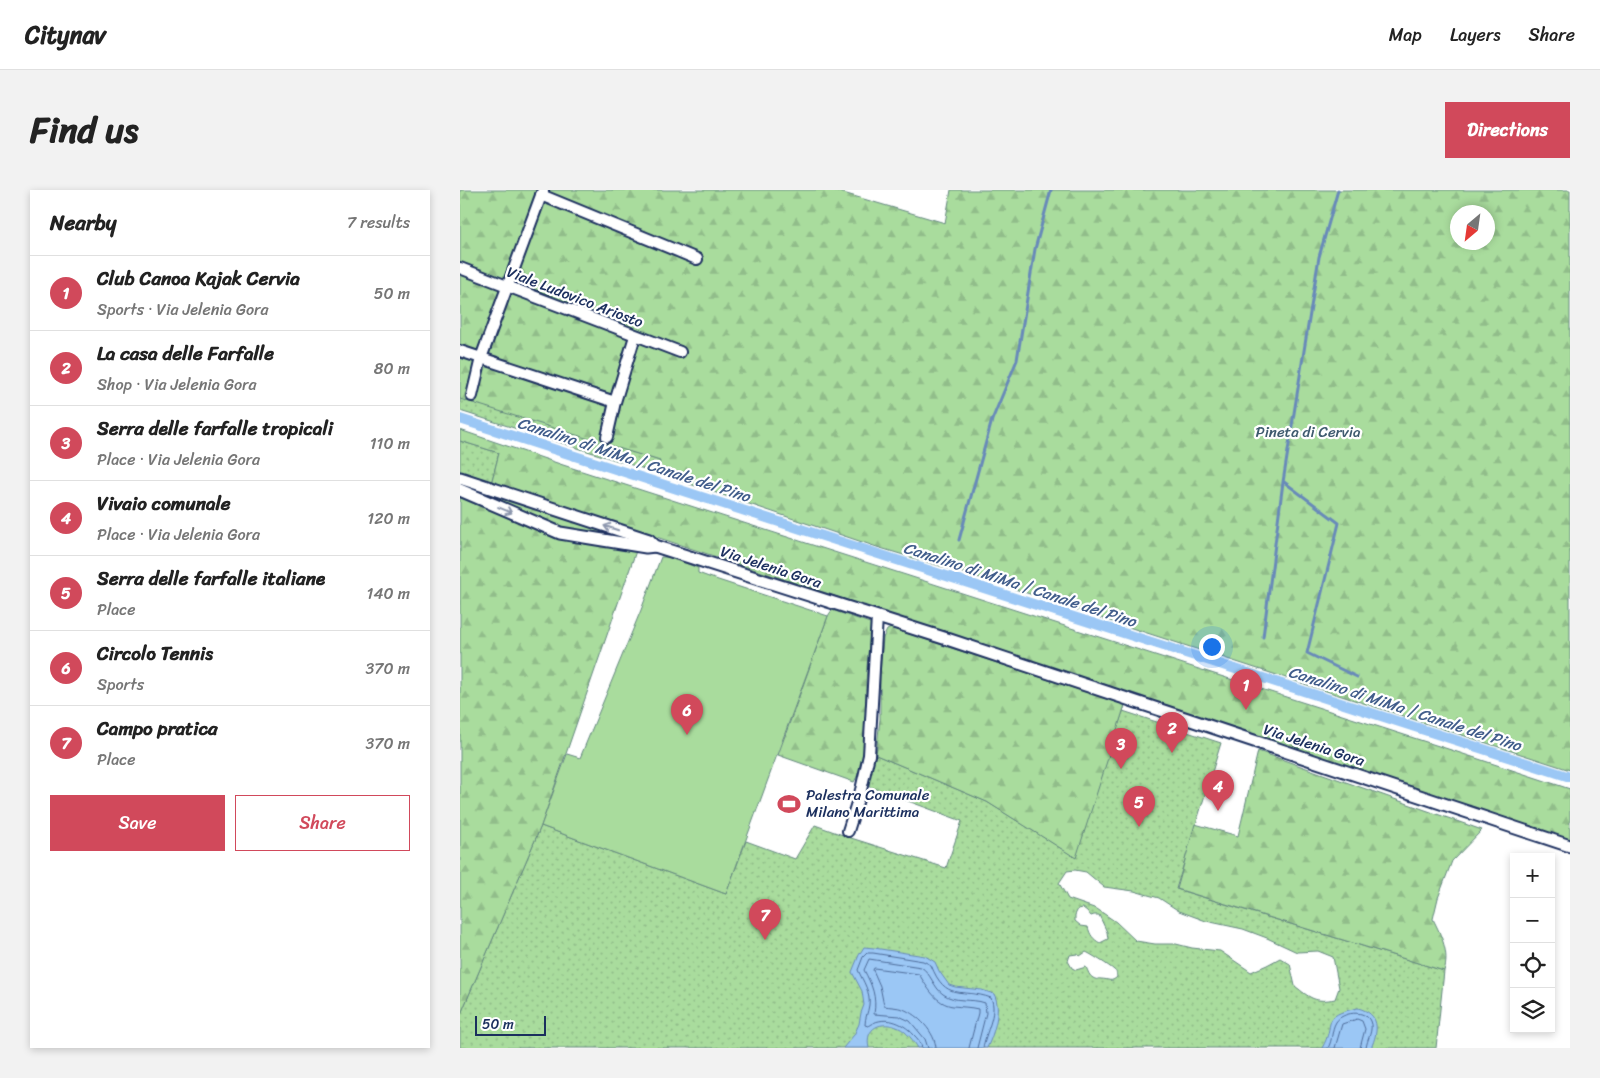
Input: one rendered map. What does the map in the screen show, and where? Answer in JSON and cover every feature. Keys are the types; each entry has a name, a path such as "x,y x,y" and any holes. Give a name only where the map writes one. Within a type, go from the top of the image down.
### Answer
{"street":[{"path":"472,396 481,358 542,193 697,259"},
{"name":"Viale Ludovico Ariosto","path":"460,268 680,352"},
{"path":"607,438 615,402 635,336"},
{"path":"460,351 615,402"},
{"name":"Via Jelenia Gora","path":"460,478 649,540 656,546 1570,846"},
{"name":"Via Jelenia Gora","path":"460,490 560,534 646,547 656,546"},
{"path":"848,831 861,790 869,755 877,617"}],"green space":[{"name":"Pineta di Cervia","path":"460,190 833,190 945,223 951,190 1570,190 1570,770 1000,584 877,547 657,473 660,461 460,399"},
{"path":"460,397 660,461 657,473 460,411"},
{"path":"460,430 563,465 1570,789 1570,840 611,522 491,484 499,453 460,441"},
{"path":"460,441 499,453 491,484 460,474"},
{"path":"460,482 648,544 557,527 460,487"},
{"path":"460,495 562,538 636,551 541,826 460,1016"},
{"path":"661,557 670,557 698,568 698,573 828,616 726,894 541,826 567,754 580,758"},
{"path":"832,610 870,623 871,625 867,661 864,748 859,772 854,782 778,755 828,616"},
{"path":"891,628 1125,705 1076,858 987,802 876,755 880,719 880,674 883,638 887,630"},
{"path":"1123,711 1221,743 1176,889 1444,971 1436,1048 460,1048 460,1016 541,826 726,894 746,841 795,859 815,825 946,868 962,821 865,785 876,755 987,802 1075,857","holes":["1067,871 1086,872 1104,887 1134,891 1159,898 1179,911 1206,921 1243,929 1297,952 1318,951 1333,957 1339,988 1335,999 1318,1000 1305,994 1295,986 1290,964 1280,958 1251,972 1220,951 1176,944 1155,944 1136,941 1116,922 1097,909 1068,899 1059,883","1083,908 1091,916 1099,915 1107,932 1108,939 1100,943 1095,940 1088,927 1081,926 1075,921 1078,909","1086,952 1115,971 1117,977 1111,980 1096,979 1090,976 1086,967 1076,970 1072,968 1068,961 1070,955 1077,954 1080,956"]},
{"path":"1258,751 1482,830 1452,861 1438,898 1433,919 1442,938 1445,951 1446,964 1444,971 1177,889 1195,824 1238,836"}],"water":[{"path":"864,947 925,956 935,962 949,985 982,990 994,994 997,1014 987,1048 918,1048 904,1031 893,1026 881,1025 872,1030 869,1035 869,1048 843,1048 854,1035 864,1005 862,991 852,972"},
{"path":"1358,1008 1370,1014 1376,1024 1371,1048 1322,1048 1333,1018 1338,1014"}],"waterway":[{"path":"959,540 992,420 1017,360 1035,249 1051,190"},
{"path":"1263,637 1283,482 1319,257 1338,190"},
{"name":"Canalino di MiMa | Canale del Pino","path":"460,419 1570,777"},
{"path":"1284,482 1339,523 1307,653 1357,677"}],"place":[{"name":"Club Canoa Kajak Cervia","path":"1246,710"},
{"name":"Circolo Tennis","path":"687,735"},
{"name":"La casa delle Farfalle","path":"1172,753"},
{"name":"Serra delle farfalle tropicali","path":"1121,769"},
{"name":"Palestra Comunale Milano Marittima","path":"789,804"},
{"name":"Vivaio comunale","path":"1218,811"},
{"name":"Serra delle farfalle italiane","path":"1139,827"},
{"name":"Campo pratica","path":"765,940"}]}
